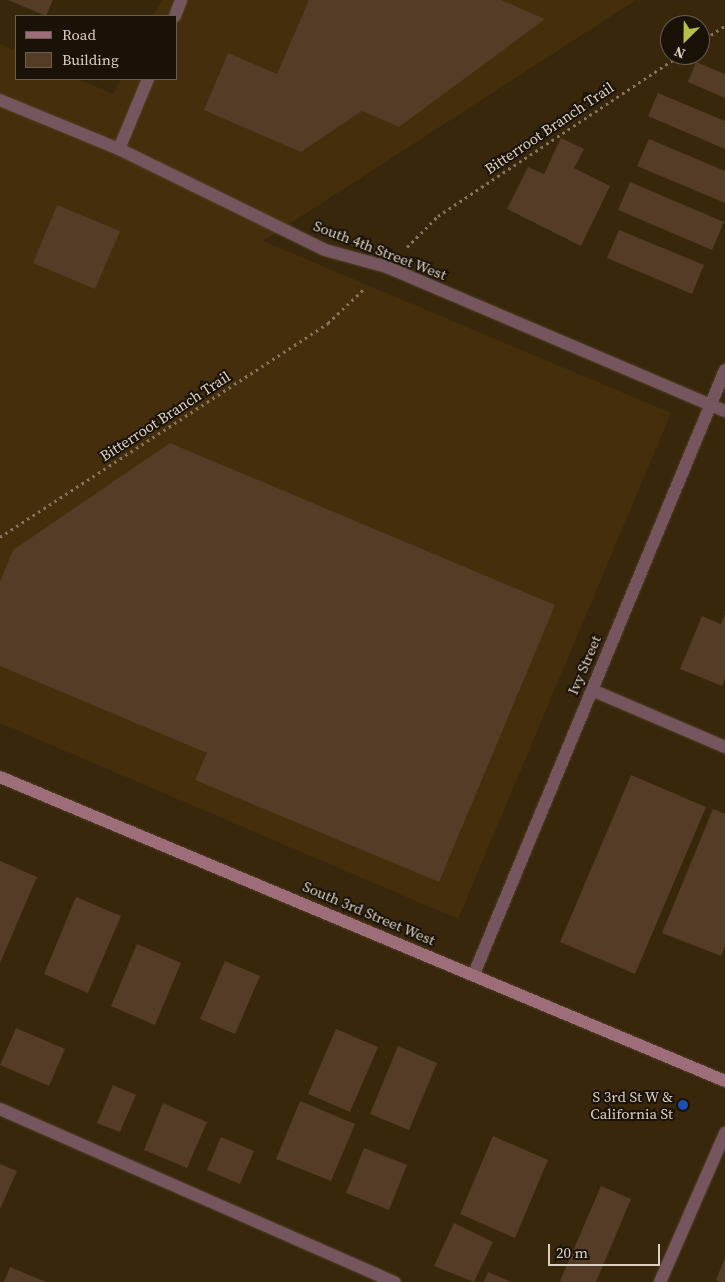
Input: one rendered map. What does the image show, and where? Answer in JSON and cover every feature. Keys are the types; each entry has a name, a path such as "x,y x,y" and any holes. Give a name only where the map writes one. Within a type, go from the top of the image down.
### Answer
{"main road":[{"name":"South 3rd Street West","path":"0,777 474,974 725,1081"}],"street":[{"path":"174,15 181,0"},
{"path":"119,150 148,80"},
{"name":"South 4th Street West","path":"0,100 119,150 325,250 387,267 725,411"},
{"name":"Ivy Street","path":"474,974 725,370"},
{"path":"592,690 725,747"},
{"path":"0,1109 395,1282"},
{"path":"660,1282 725,1133"}],"path":[{"path":"710,36 725,26"},
{"name":"Bitterroot Branch Trail","path":"431,222 665,65"},
{"name":"Bitterroot Branch Trail","path":"0,537 328,323 341,311"}],"shaded area":[{"path":"162,0 636,0 263,241 671,413 458,919 0,723 0,44 15,51 15,80 80,80 113,94 120,80 178,80 178,15 154,15"}],"building":[{"path":"8,0 53,0 46,15"},
{"path":"309,0 501,0 545,19 399,127 362,111 301,152 204,110 228,53 277,74"},
{"path":"695,65 703,65 725,74 725,98 688,82"},
{"path":"658,93 725,121 725,149 648,116"},
{"path":"561,138 584,149 574,168 610,186 581,246 507,209 528,167 544,174"},
{"path":"649,139 725,171 725,203 637,166"},
{"path":"630,182 724,222 712,250 618,210"},
{"path":"57,205 120,231 95,289 33,263"},
{"path":"619,230 704,265 692,294 607,258"},
{"path":"170,443 555,605 439,882 195,780 207,753 0,666 0,582 13,550"},
{"path":"725,614 725,678 722,686 680,669 702,616 721,624"},
{"path":"631,775 706,807 635,974 560,942"},
{"path":"713,809 725,814 725,946 721,956 662,933"},
{"path":"0,861 37,877 0,963"},
{"path":"76,897 121,916 88,993 44,974"},
{"path":"137,944 181,963 155,1025 111,1006"},
{"path":"225,961 260,976 235,1034 200,1019"},
{"path":"16,1028 65,1049 49,1086 0,1065"},
{"path":"336,1029 378,1047 350,1112 308,1094"},
{"path":"398,1046 437,1063 409,1130 370,1114"},
{"path":"113,1085 136,1095 120,1132 97,1123"},
{"path":"300,1101 355,1124 331,1181 276,1159"},
{"path":"163,1103 207,1122 187,1168 144,1150"},
{"path":"493,1136 548,1160 515,1238 460,1214"},
{"path":"221,1137 254,1151 240,1184 207,1170"},
{"path":"364,1148 407,1165 389,1210 346,1193"},
{"path":"0,1164 17,1171 0,1209"},
{"path":"601,1186 631,1199 596,1282 560,1281"},
{"path":"454,1223 493,1242 474,1282 434,1266"},
{"path":"725,1258 725,1282 720,1282 716,1280"},
{"path":"10,1267 46,1282 4,1282"},
{"path":"488,1272 511,1282 484,1282"}],"place":[{"name":"S 3rd St W & California St","path":"683,1105"}]}
